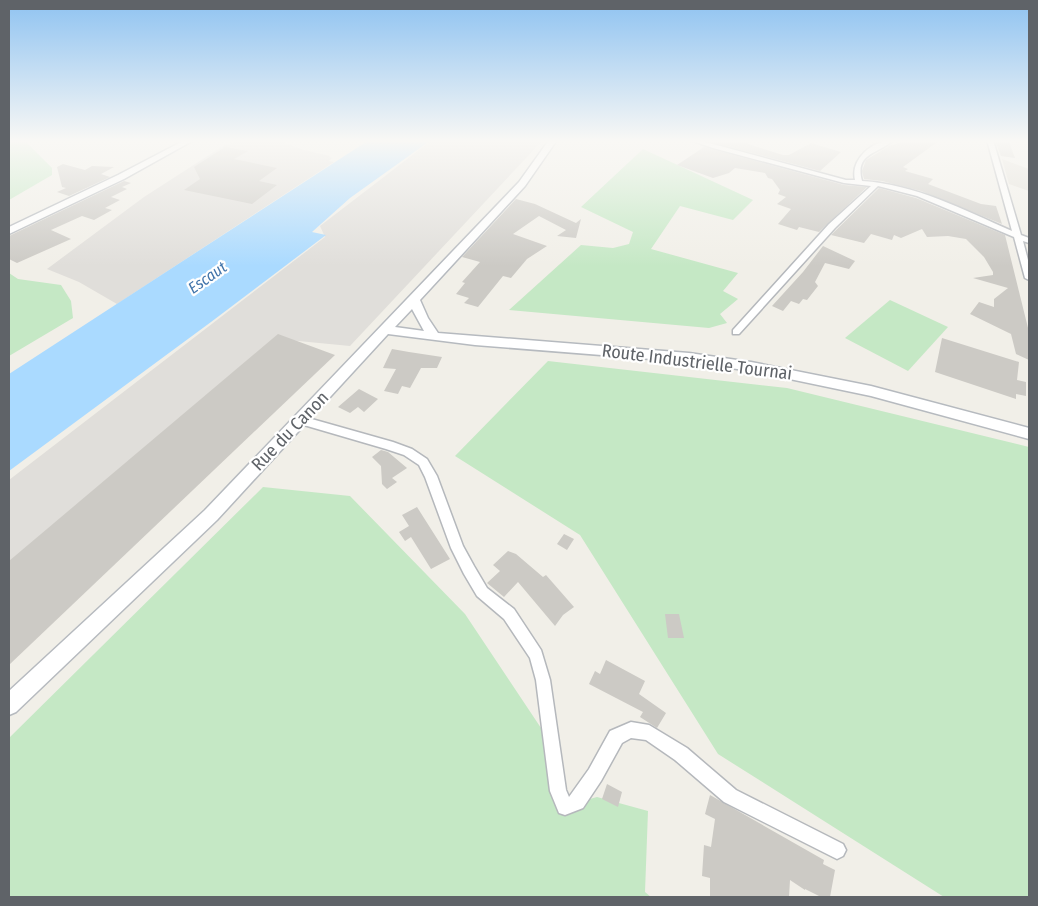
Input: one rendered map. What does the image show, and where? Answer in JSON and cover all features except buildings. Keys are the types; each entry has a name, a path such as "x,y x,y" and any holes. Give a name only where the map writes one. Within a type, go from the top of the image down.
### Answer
{"main road":[{"path":"9,231 110,182"},
{"name":"Rue du Canon","path":"9,706 211,515 387,330 523,182"},
{"path":"414,301 422,319 435,337"},
{"name":"Route Industrielle Tournai","path":"387,330 435,337 708,359 792,372 890,394 1029,434"}],"street":[{"path":"861,182 877,184 938,201 1029,241"},
{"path":"1002,182 1029,278"},
{"path":"736,332 832,226 877,184"},
{"path":"301,420 389,445 408,452 423,462 431,476 457,548 469,570 482,592 509,614 536,655 543,680 558,791 564,807 577,802 595,776 616,737 631,730 650,733 681,754 730,796 837,850"}],"shaded area":[{"path":"167,182 303,182 117,304 79,282 47,269"},
{"path":"377,182 503,182 350,346 288,340 9,573 9,480 325,237 320,226"},
{"path":"1009,182 1029,182 1029,191"}],"green space":[{"path":"9,182 39,182 9,200"},
{"path":"607,182 715,182 753,200 733,220 680,206 651,249 738,273 723,291 738,299 720,314 727,323 709,328 509,310 581,245 613,248 629,244 633,232 581,207"},
{"path":"9,273 18,279 61,285 71,301 73,318 9,356"},
{"path":"890,300 948,327 908,371 845,338"},
{"path":"548,361 787,388 1029,447 1029,897 944,897 718,754 580,535 455,456"},
{"path":"263,487 350,496 465,614 551,743 565,806 597,797 648,811 645,892 651,897 9,897 9,738"}],"water":[{"name":"Escaut","path":"304,182 372,182 350,198 312,232 326,235 9,471 9,374"}]}
